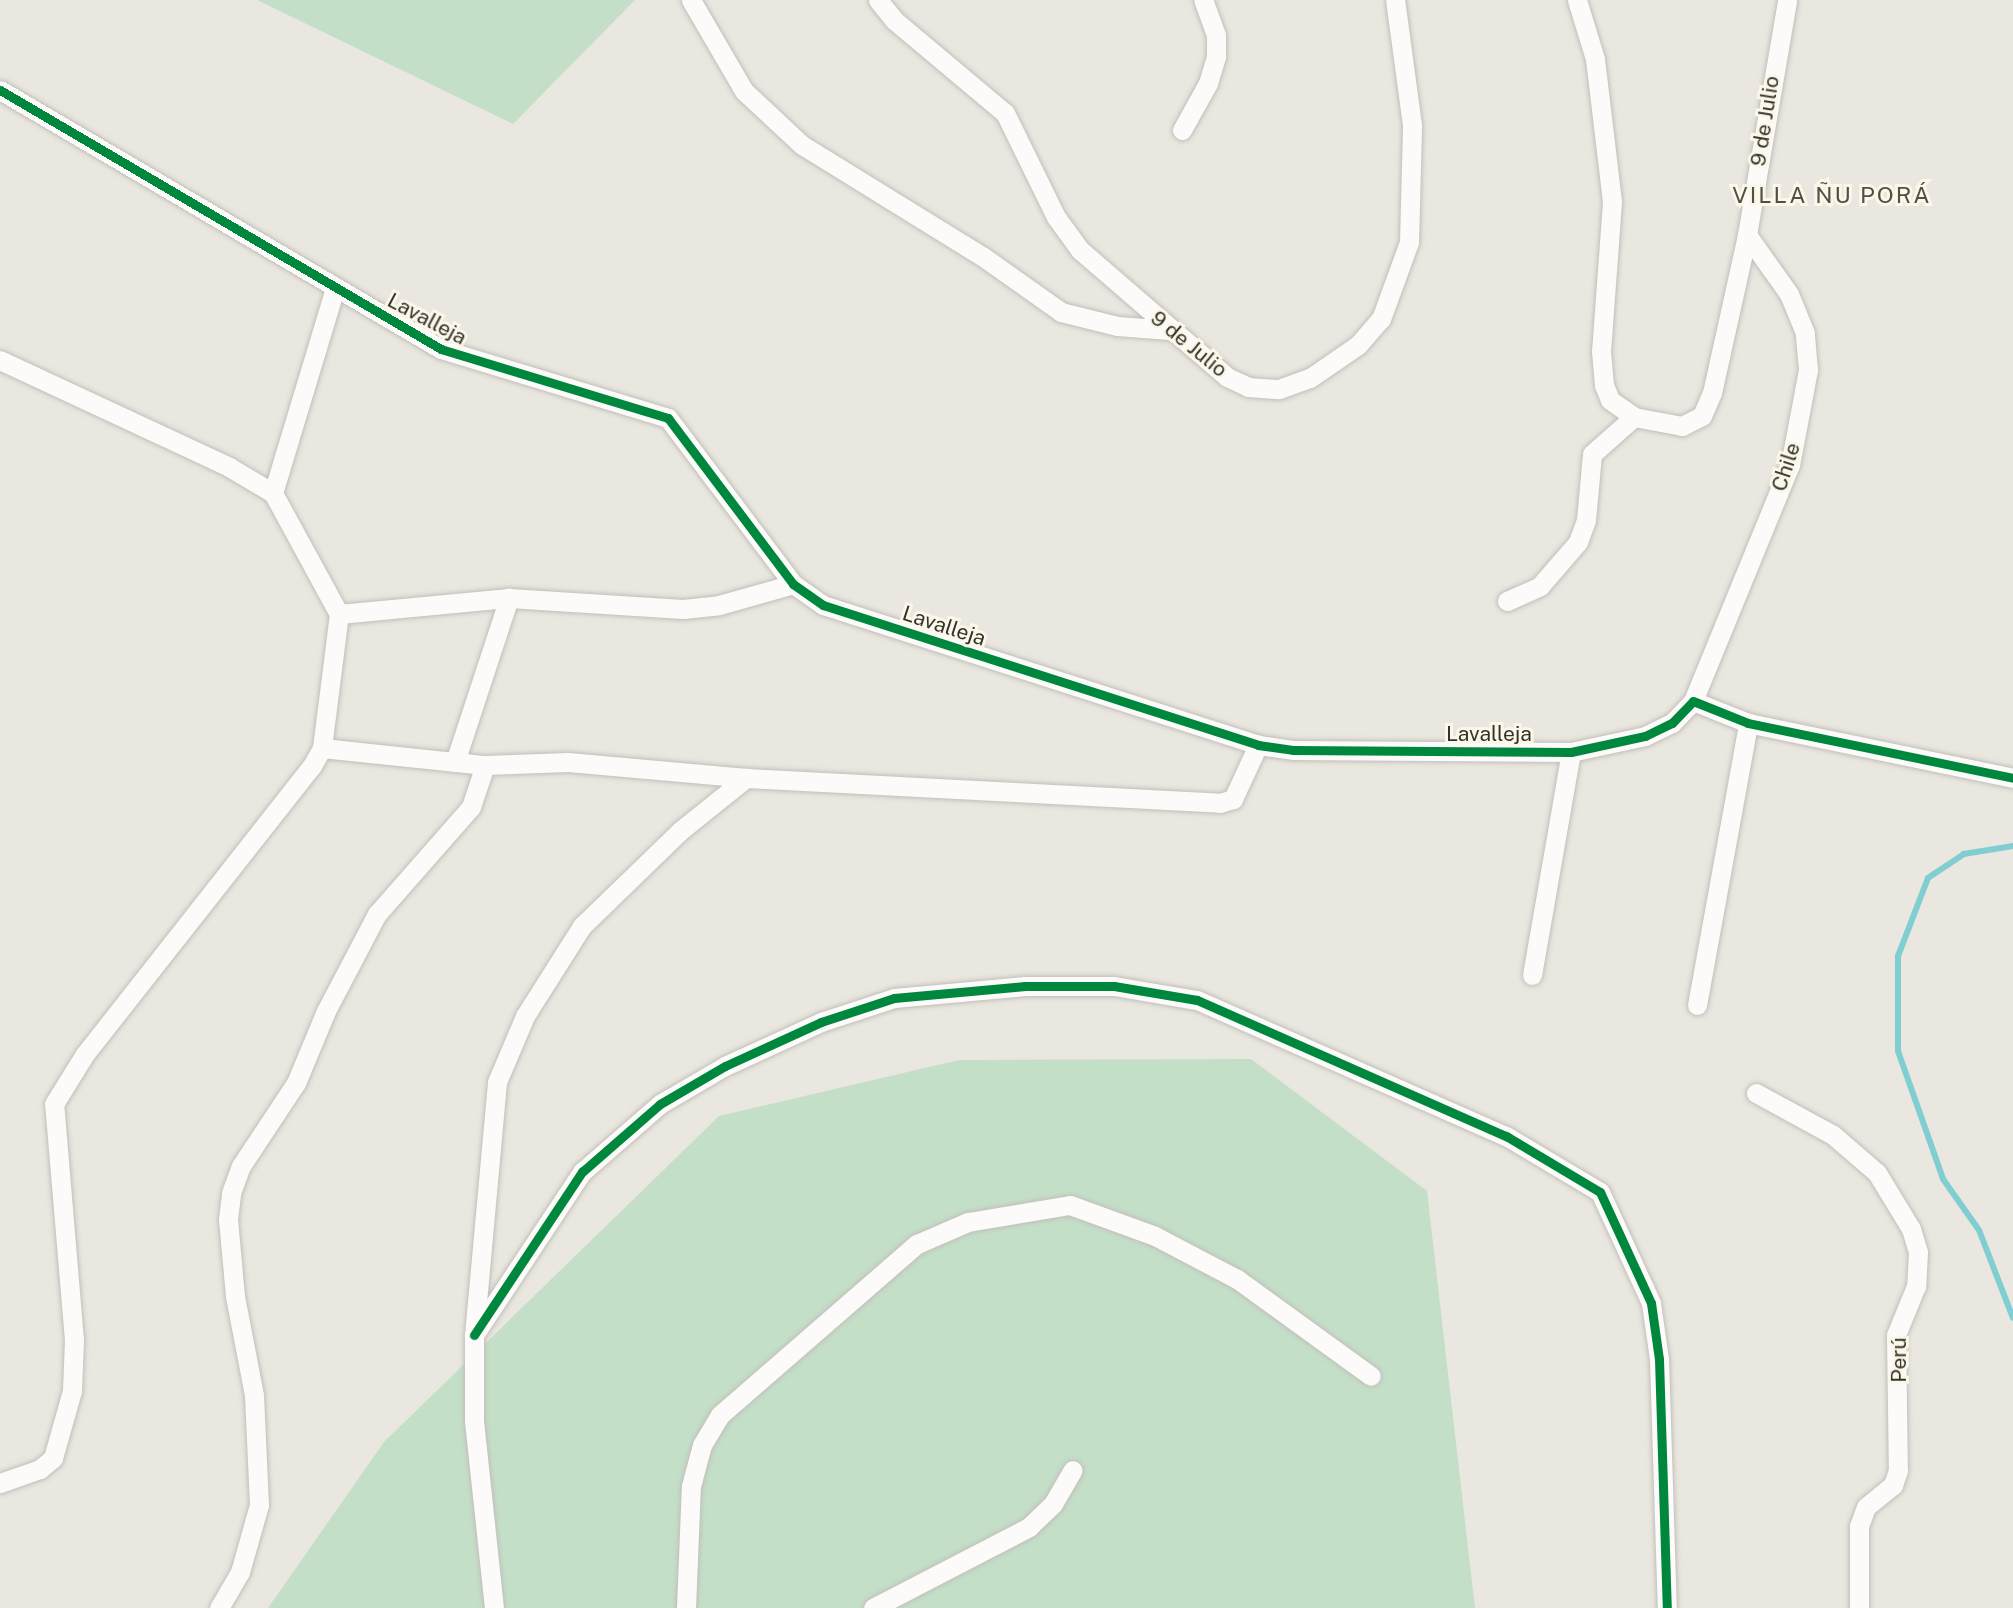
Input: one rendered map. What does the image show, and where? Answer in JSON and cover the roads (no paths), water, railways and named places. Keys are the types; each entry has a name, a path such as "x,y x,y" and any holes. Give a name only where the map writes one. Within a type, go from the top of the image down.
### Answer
{"street":[{"path":"691,0 744,91 802,145 982,256 1060,312 1118,326 1170,330"},
{"name":"9 de Julio","path":"878,0 894,20 1005,113 1066,234 1170,330 1227,377 1248,387 1279,389 1310,378 1358,345 1381,318 1401,270 1412,217 1412,125 1395,0"},
{"path":"1182,130 1209,83 1216,56 1216,35 1203,0"},
{"name":"9 de Julio","path":"1577,0 1595,59 1612,202 1601,351 1604,385 1610,400 1634,417 1682,426 1702,416 1747,235 1787,0"},
{"name":"Lavalleja","path":"0,90 335,288 461,357 668,418 793,584 824,605 1258,745 1293,750 1571,752 1644,736 1672,723 1693,701"},
{"name":"Chile","path":"1693,701 1790,465 1808,370 1805,333 1789,294 1747,235"},
{"path":"273,493 335,288"},
{"path":"0,360 229,467 273,493 339,614 322,748 85,1054 54,1104 74,1340 72,1391 53,1458 40,1469 0,1483"},
{"path":"1507,601 1540,586 1578,542 1587,520 1591,454 1634,417"},
{"path":"339,614 509,598 682,609 719,605 793,584"},
{"path":"455,762 509,598"},
{"path":"1693,701 1748,723 2013,778"},
{"path":"1697,1005 1748,723"},
{"path":"322,748 485,765 568,762 746,778 1220,803 1233,799 1258,745"},
{"path":"1532,975 1571,752"},
{"path":"219,1608 240,1572 259,1505 254,1395 235,1296 228,1219 231,1193 241,1166 296,1083 326,1011 377,914 471,807 485,765"},
{"path":"494,1608 474,1420 474,1335 491,1113 508,1049 582,926 680,831 746,778"},
{"path":"474,1335 582,1172 660,1104 737,1060 821,1022 894,998 1024,986 1114,986 1197,1000 1506,1136 1600,1192 1651,1303 1659,1359 1668,1608"},
{"name":"Perú","path":"1756,1093 1833,1135 1877,1172 1912,1229 1918,1252 1916,1286 1896,1335 1898,1470 1893,1485 1866,1507 1859,1526 1858,1608"},
{"path":"686,1608 691,1486 702,1445 720,1415 917,1244 968,1222 1070,1205 1155,1236 1237,1279 1371,1376"},
{"path":"873,1608 1029,1527 1053,1504 1073,1470"}],"waterway":[{"path":"2013,846 1964,854 1928,878 1898,956 1898,1051 1943,1179 1979,1230 2013,1318"}],"district":[{"name":"VILLA ÑU PORÁ","path":"1832,195"}]}
